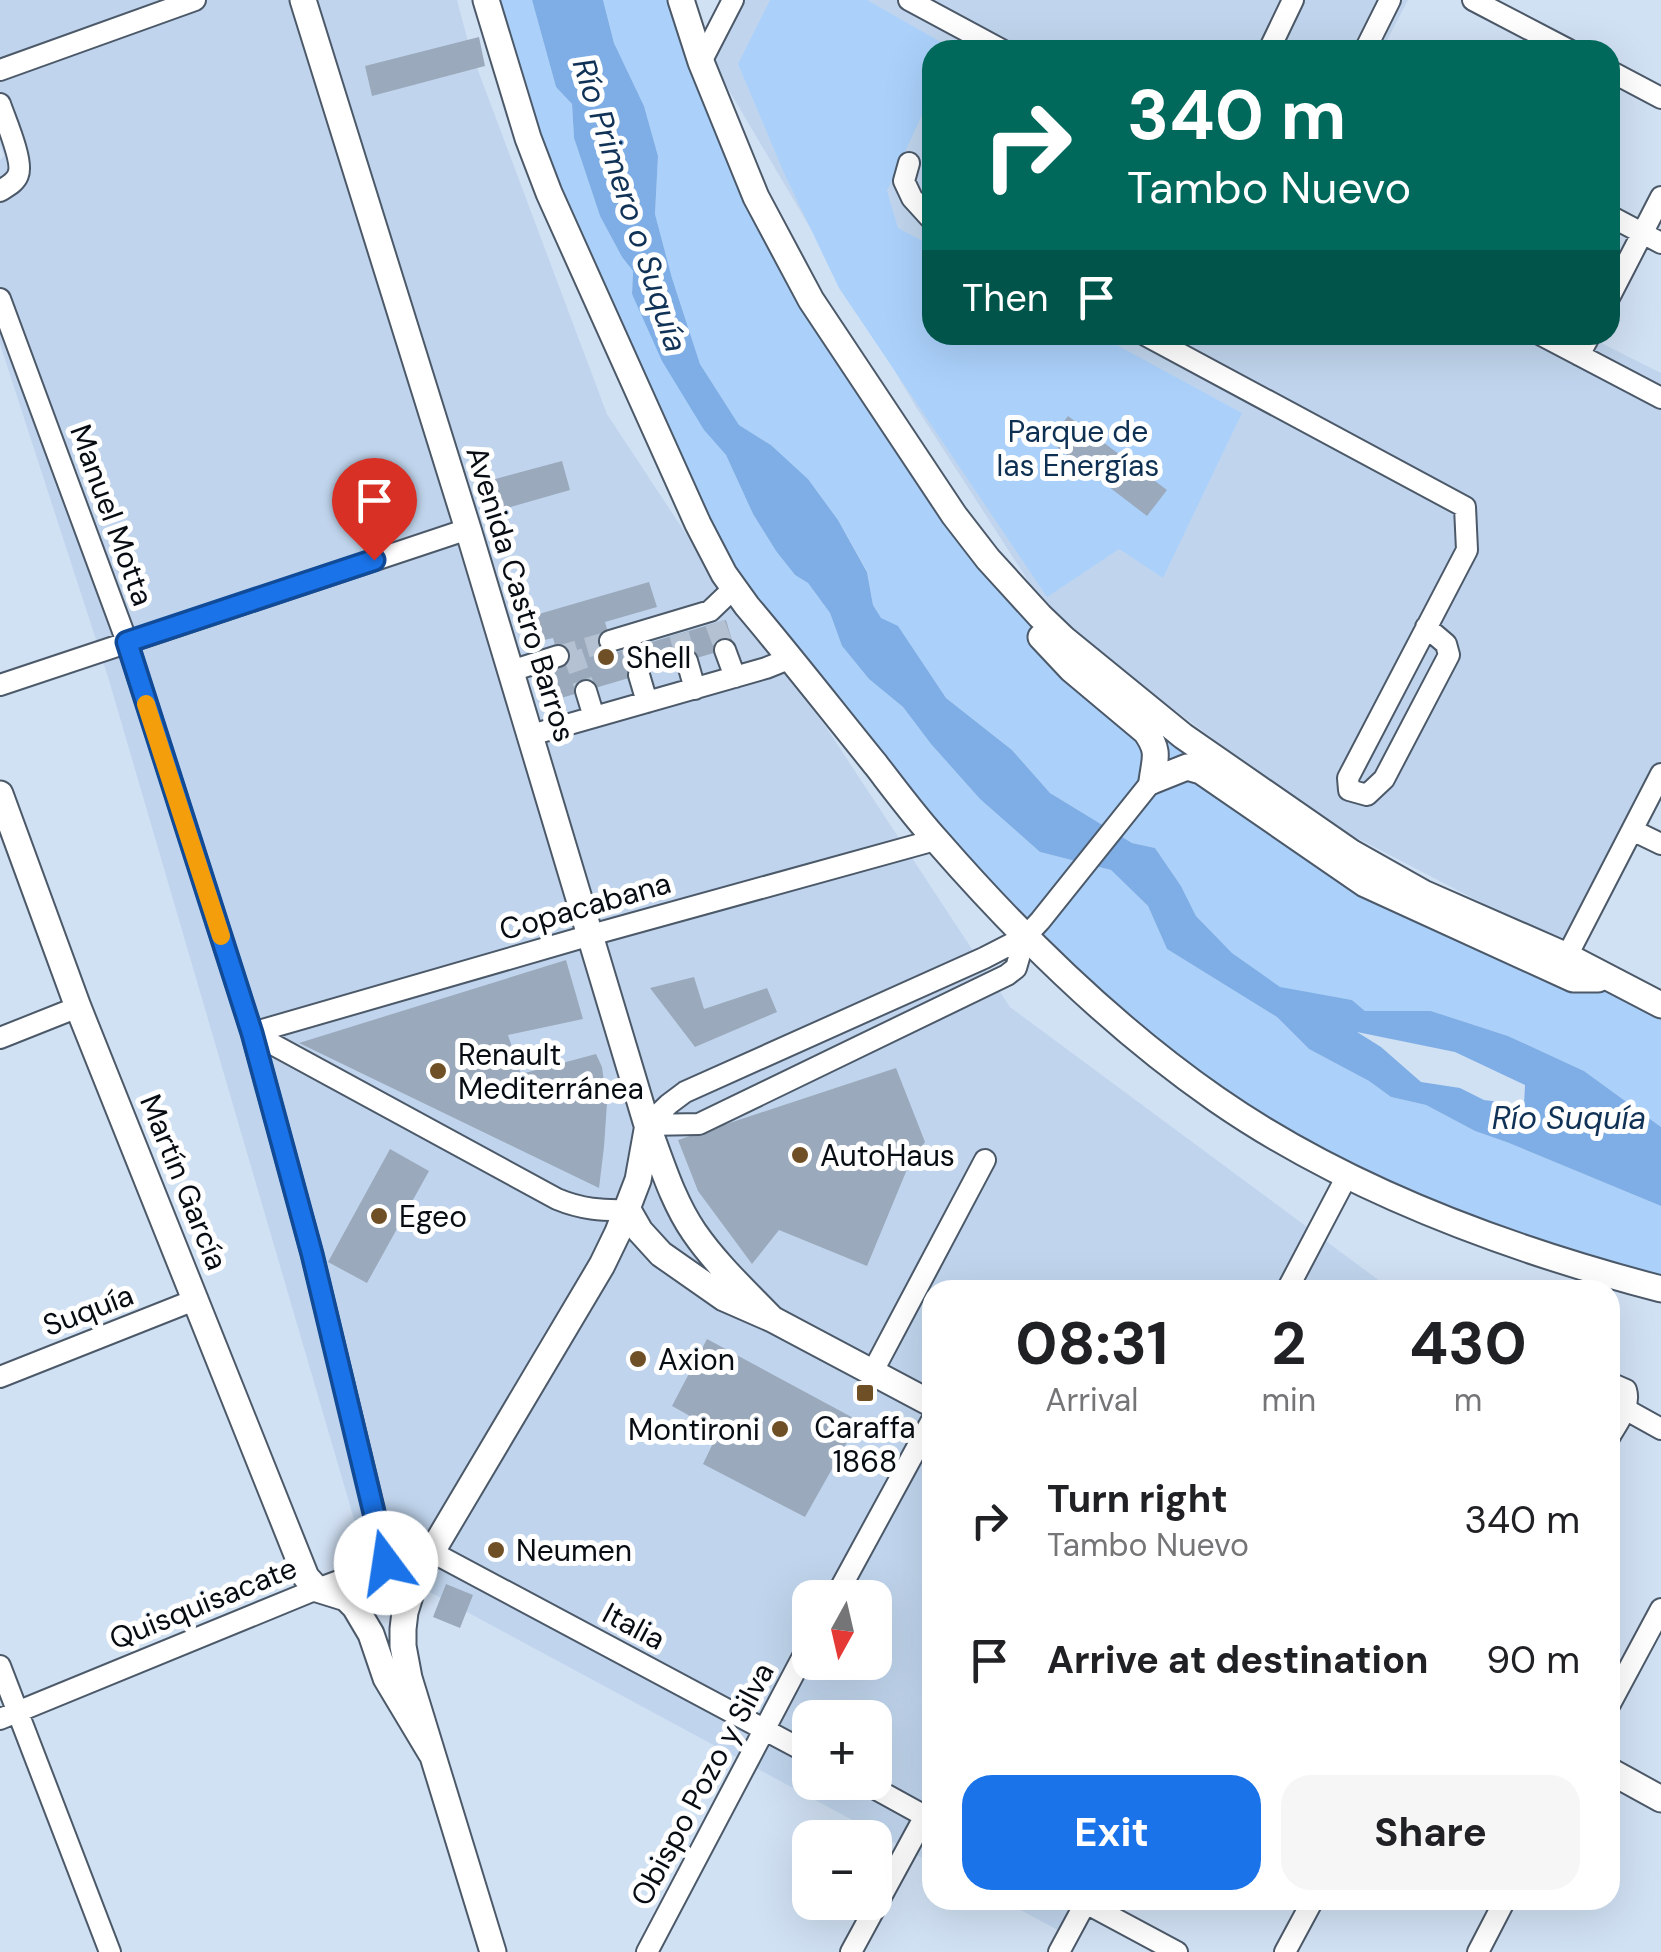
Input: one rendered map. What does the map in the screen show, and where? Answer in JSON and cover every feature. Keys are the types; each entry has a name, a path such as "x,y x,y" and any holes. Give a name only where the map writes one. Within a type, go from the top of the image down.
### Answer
{"main road":[{"name":"Avenida Castro Barros","path":"303,0 512,671 648,1125 638,1180 602,1265 430,1551 409,1597 402,1646 432,1753"},
{"path":"486,0 528,138 550,193 698,524 734,589 936,840 1032,929 1122,1024 1216,1100 1273,1136 1347,1176 1501,1242 1661,1289"},
{"path":"681,0 701,62 756,197 811,300 1029,625 1072,670 1155,744 1155,776 1187,768 1202,771 1365,884 1573,979 1608,978"},
{"path":"988,559 1064,638 1153,712 1336,842 1398,880 1566,956 1661,1005"},
{"name":"Martín García","path":"0,794 78,1007 306,1577 317,1589"},
{"path":"648,1125 671,1190 692,1230 772,1319"},
{"path":"628,1210 660,1254 724,1298 772,1319 922,1399"},
{"path":"602,1265 618,1255 633,1252 660,1254"},
{"path":"317,1589 346,1598 355,1606 386,1678 432,1753 493,1952"},
{"path":"1620,1776 1661,1798"}],"street":[{"path":"0,70 195,0"},
{"path":"701,62 733,0"},
{"path":"908,0 983,40"},
{"path":"1274,40 1293,0"},
{"path":"1370,40 1390,0"},
{"path":"1472,0 1550,40"},
{"path":"1620,76 1661,98"},
{"path":"0,104 20,163 12,184 0,191"},
{"path":"909,164 904,181 922,209"},
{"path":"1620,282 1652,238 1661,197"},
{"path":"1620,221 1652,238"},
{"name":"Manuel Motta","path":"0,299 127,642 252,1033 312,1254 386,1563"},
{"path":"1181,345 1465,507 1467,550 1426,627 1348,778 1349,790 1367,795 1384,779 1449,654 1446,644 1426,627"},
{"path":"1559,345 1661,398"},
{"path":"1579,356 1585,345"},
{"path":"0,685 468,529"},
{"path":"622,642 713,617 734,589"},
{"path":"725,650 735,677"},
{"path":"512,671 558,656"},
{"path":"531,735 791,658"},
{"path":"687,661 695,689"},
{"path":"639,675 647,702"},
{"path":"586,691 594,717"},
{"path":"1566,956 1661,774"},
{"path":"648,1125 699,1124 1007,976 1016,968 1032,929 1155,776"},
{"path":"1632,830 1661,844"},
{"name":"Copacabana","path":"252,1033 936,840"},
{"path":"648,1125 685,1092 984,958 1032,929"},
{"path":"0,1038 78,1007"},
{"path":"252,1033 557,1199 596,1211 628,1210"},
{"path":"872,1373 985,1160"},
{"path":"1292,1280 1347,1176"},
{"name":"Suquía","path":"0,1376 197,1300"},
{"path":"1620,1387 1628,1397 1620,1418"},
{"path":"1625,1409 1661,1428"},
{"path":"845,1580 922,1438"},
{"name":"Quisquisacate","path":"9,1715 317,1589 430,1551"},
{"name":"Italia","path":"430,1551 792,1744"},
{"path":"1620,1686 1661,1610"},
{"path":"0,1666 9,1715 110,1952"},
{"name":"Obispo Pozo y Silva","path":"646,1952 792,1676"},
{"path":"892,1798 922,1814"},
{"path":"851,1952 922,1830"},
{"path":"1059,1952 1080,1910"},
{"path":"1100,1910 1177,1952"},
{"path":"1285,1952 1307,1910"},
{"path":"1478,1952 1500,1910"}],"shaded area":[{"path":"0,0 457,0 470,49 607,414 746,625 826,727 1010,1007 1379,1280 922,1280 922,1858 892,1841 892,1820 852,1820 815,1800 892,1800 892,1700 792,1700 792,1787 365,1557 108,677 0,344 0,160 4,156 0,144"},
{"path":"720,0 1408,0 1387,40 922,40 922,345 1605,345 1661,373 1661,790 1570,949 1326,822 1054,621 916,407 701,43"},
{"path":"1021,1910 1095,1910 1078,1941"}],"green space":[{"path":"486,0 532,0 556,87 572,104 574,138 600,216 633,271 632,294 704,430 726,455 753,514 776,551 795,575 808,583 830,613 842,646 869,679 903,707 980,799 1040,852 1111,870 1148,906 1167,949 1277,1017 1309,1049 1391,1097 1426,1105 1475,1131 1661,1206 1661,1289 1604,1274 1273,1136 1025,937 747,606 549,193"},
{"path":"603,0 681,0 811,300 1040,615 1352,853 1661,1005 1661,1127 1584,1071 1508,1036 1431,1011 1365,1011 1352,1000 1280,988 1232,953 1196,916 1155,848 1132,843 1050,793 1012,750 946,698 898,627 881,619 873,605 867,571 838,520 808,479 771,445 739,425 700,364 655,214 658,156 644,106 614,43"},
{"name":"Parque de las Energías","path":"770,0 867,0 937,40 922,40 922,115 887,191 898,228 922,241 922,345 1116,345 1242,413 1163,578 1119,549 1047,597 839,288 738,64"}],"water":[{"name":"Río Suquía","path":"532,0 603,0 614,43 644,106 658,156 655,214 700,364 739,425 771,445 808,479 838,520 867,572 873,605 881,618 898,626 946,698 1012,750 1050,793 1132,843 1155,848 1196,916 1232,953 1280,987 1352,1000 1365,1011 1431,1011 1508,1036 1584,1071 1661,1127 1661,1206 1475,1131 1426,1105 1391,1097 1309,1049 1277,1017 1167,949 1148,906 1111,870 1040,852 980,799 903,707 869,679 842,646 830,613 808,583 795,575 776,551 753,514 726,455 704,430 662,361 632,294 633,271 600,216 574,138 572,104 556,87","holes":["1357,1032 1455,1052 1525,1085 1524,1105 1484,1100 1460,1088 1421,1082"]}],"building":[{"path":"479,37 485,66 372,96 365,66"},
{"path":"1068,416 1167,490 1147,516 1049,441"},
{"path":"562,461 570,490 497,511 488,481"},
{"path":"649,582 657,607 605,622 614,653 726,620 734,647 551,701 543,673 561,667 553,638 540,641 532,616"},
{"name":"Renault Mediterránea","path":"566,960 583,1019 508,1035 521,1074 596,1054 602,1067 607,1103 599,1188 299,1043"},
{"path":"694,977 704,1009 767,988 777,1012 695,1047 650,988"},
{"name":"AutoHaus","path":"896,1068 925,1142 908,1167 867,1266 779,1230 752,1264 698,1191 678,1140"},
{"name":"Egeo","path":"390,1149 429,1171 367,1283 328,1262"},
{"name":"Montironi","path":"707,1339 859,1421 805,1517 703,1464 715,1439 704,1432 706,1425 672,1406"},
{"path":"446,1584 473,1595 460,1628 433,1617"}],"tunnel":[{"path":"715,623 725,650"},
{"path":"679,634 687,661"},
{"path":"558,656 610,641"},
{"path":"631,648 639,675"},
{"path":"572,652 586,691"}],"slow traffic":[{"path":"146,704 221,936"}],"place":[{"name":"Shell","path":"606,657"},
{"name":"Renault Mediterránea","path":"438,1071"},
{"name":"AutoHaus","path":"800,1155"},
{"name":"Egeo","path":"379,1216"},
{"name":"Axion","path":"638,1359"},
{"name":"Caraffa 1868","path":"865,1393"},
{"name":"Montironi","path":"780,1429"},
{"name":"Neumen","path":"496,1550"}],"route":[{"path":"374,560 127,642 252,1033 312,1254 386,1563"}],"water label":[{"name":"Río Primero o Suquía","path":"630,205"}]}
